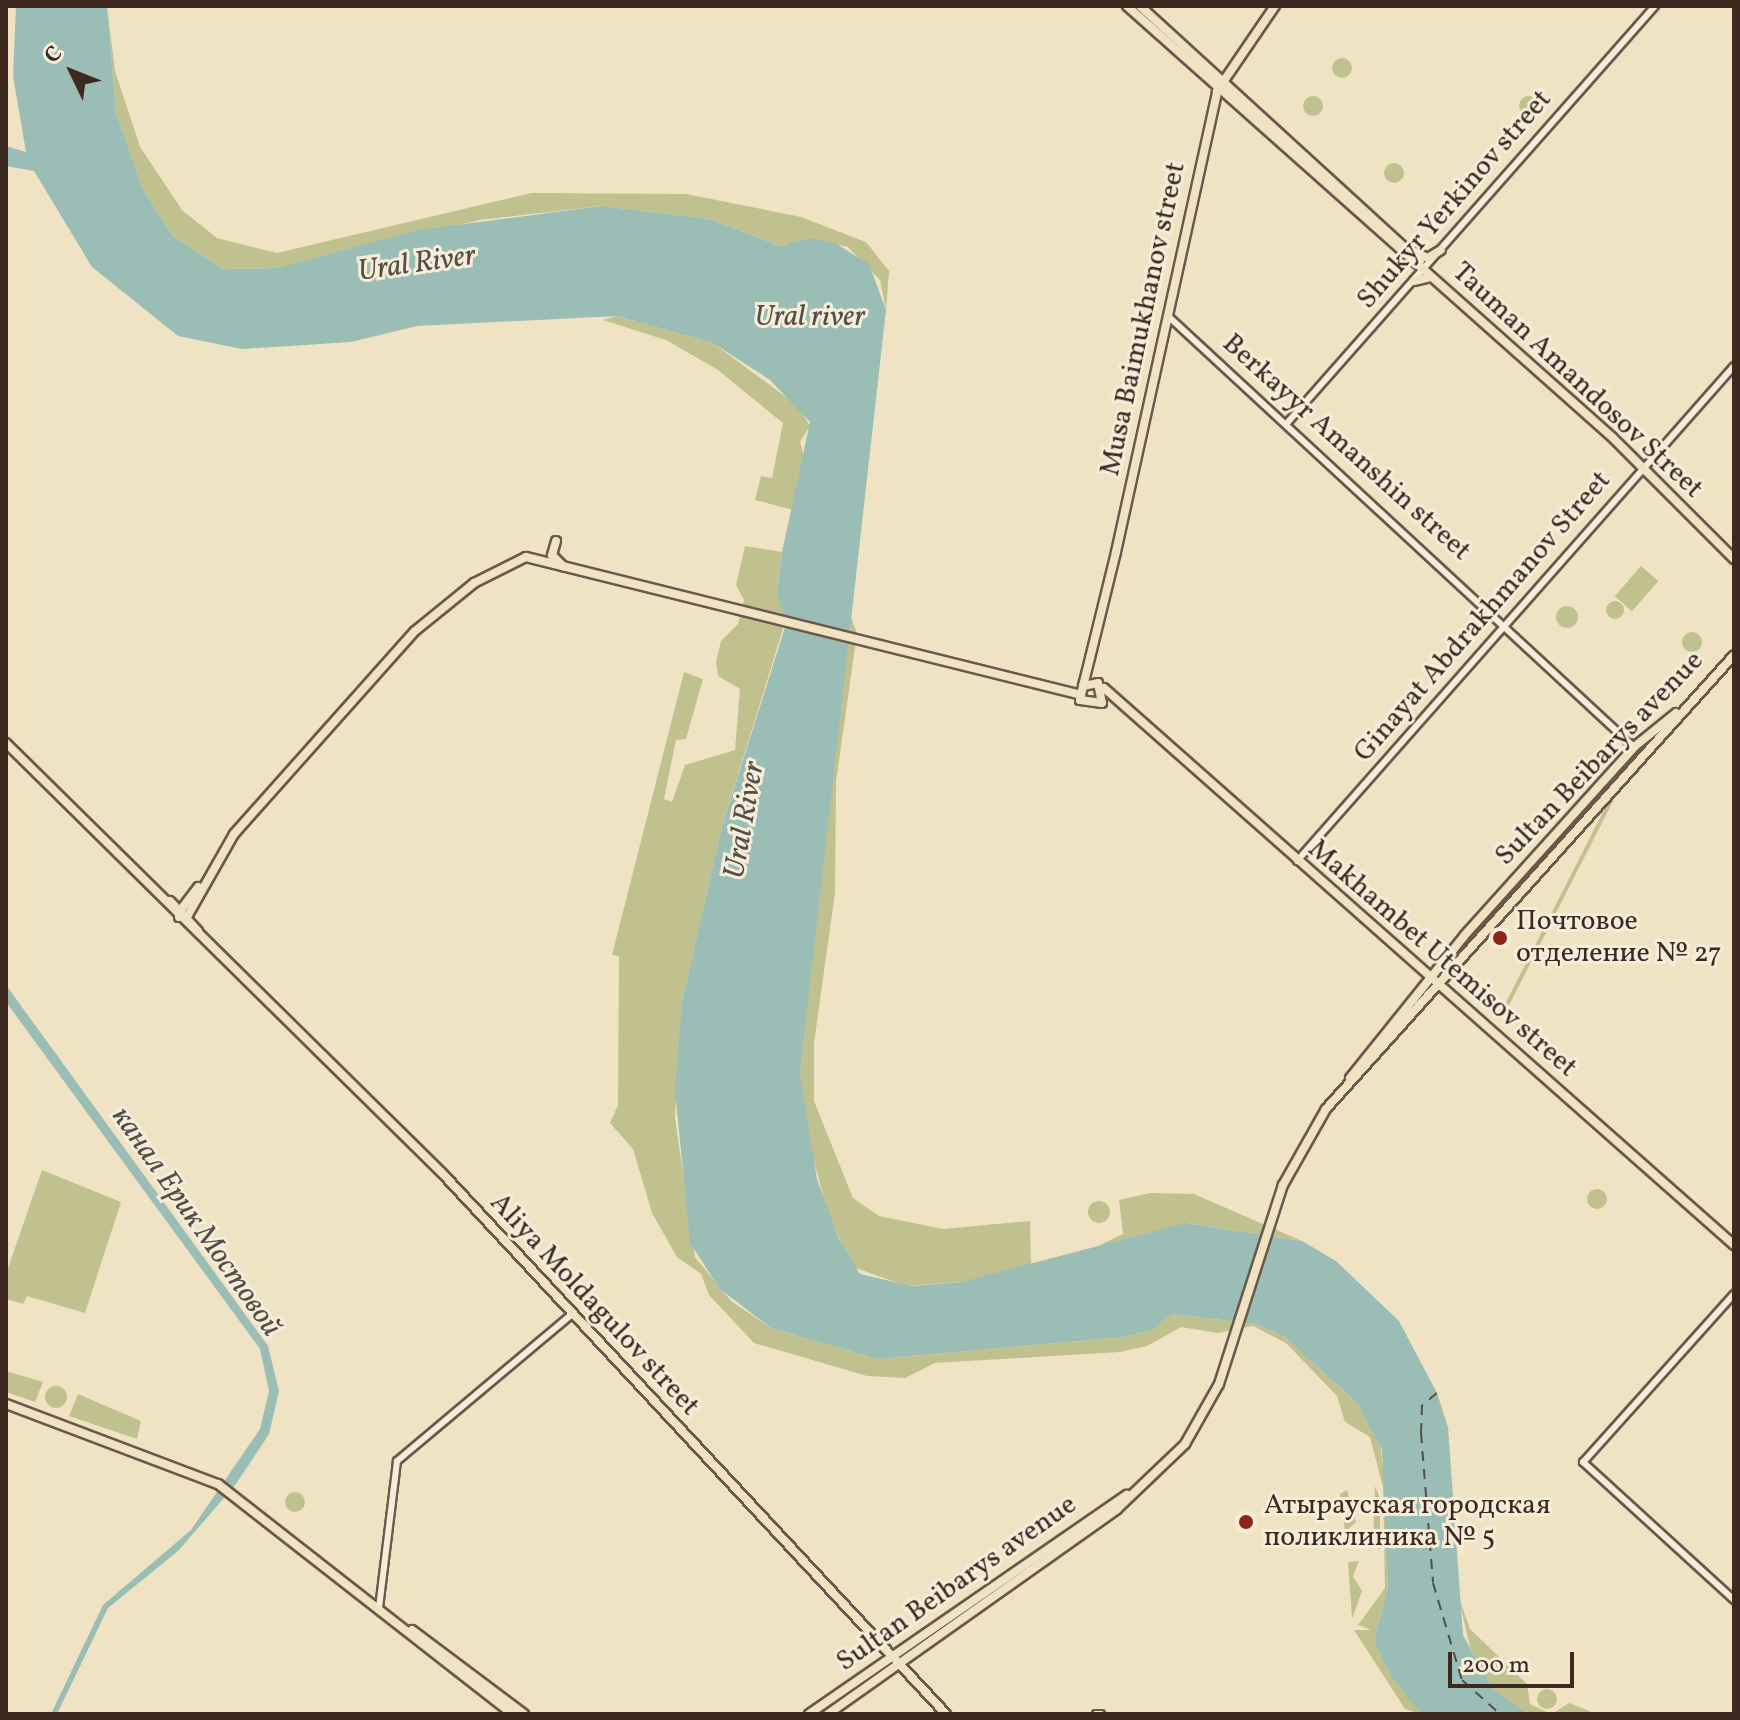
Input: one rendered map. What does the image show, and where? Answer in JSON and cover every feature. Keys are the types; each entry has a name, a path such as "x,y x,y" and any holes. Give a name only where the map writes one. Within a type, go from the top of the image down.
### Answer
{"main road":[{"path":"1127,6 1205,70 1234,63 1232,94 1214,102 1205,70 1140,6"},
{"name":"Musa Baimukhanov street","path":"1082,690 1214,102 1220,83 1275,6"},
{"name":"Tauman Amandosov Street","path":"1205,70 1645,467 1734,559"},
{"path":"1409,253 1428,258 1441,250"},
{"path":"1414,281 1427,273"},
{"path":"556,541 552,555 564,567"},
{"path":"183,913 234,834 430,616 526,557 952,664 1082,690 1101,685"},
{"name":"Sultan Beibarys avenue","path":"1346,1085 1429,976 1634,747 1734,652"},
{"name":"Sultan Beibarys avenue","path":"828,1714 1131,1494 1185,1444 1219,1384 1283,1185 1326,1109 1734,652"},
{"path":"1090,658 1101,685 1100,704"},
{"name":"Makhambet Utemisov street","path":"1101,685 1121,707 1734,1245"},
{"path":"1082,690 1086,706 1121,707"},
{"path":"1643,740 1651,747"},
{"name":"Aliya Moldagulov street","path":"6,743 160,893 195,923 200,935"},
{"path":"160,893 180,902 193,898"},
{"path":"193,898 195,923"},
{"name":"Aliya Moldagulov street","path":"183,913 200,935 424,1154 946,1714"},
{"path":"6,1404 218,1484 512,1714"},
{"path":"397,1623 524,1714"},
{"name":"Sultan Beibarys avenue","path":"809,1714 896,1662"}],"street":[{"name":"Shukyr Yerkinov street","path":"1441,250 1655,6"},
{"path":"1427,273 1441,250"},
{"path":"1409,253 1414,281"},
{"name":"Shukyr Yerkinov street","path":"1288,422 1414,281"},
{"name":"Berkayyr Amanshin street","path":"1168,316 1509,626 1634,747"},
{"name":"Ginayat Abdrakhmanov Street","path":"1297,861 1509,626 1734,366"},
{"path":"1734,1294 1583,1462 1734,1600"},
{"path":"379,1608 397,1461 571,1315"}],"green space":[{"path":"107,6 115,71 140,147 182,210 217,238 277,253 531,193 686,194 801,217 866,242 889,271 886,310 880,280 848,247 809,238 780,246 710,219 602,206 480,220 278,268 223,269 173,236 143,189 116,113"},
{"path":"1342,58 1349,61 1352,68 1349,75 1342,78 1335,75 1332,68 1335,61"},
{"path":"1313,96 1320,99 1323,106 1320,113 1313,116 1306,113 1303,106 1306,99"},
{"path":"1529,96 1536,99 1539,106 1536,113 1529,116 1522,113 1519,106 1522,99"},
{"path":"1394,163 1401,166 1404,173 1401,180 1394,183 1387,180 1384,173 1387,166"},
{"path":"617,316 713,343 797,405 810,426 800,442 806,463 793,510 755,500 761,476 772,478 783,423 718,370 666,340 603,320"},
{"path":"745,546 782,552 777,594 786,619 721,830 682,1002 675,1118 695,1257 731,1301 771,1328 877,1359 1124,1337 1152,1330 1172,1314 1256,1324 1285,1337 1358,1404 1380,1442 1385,1485 1388,1588 1374,1641 1421,1714 1405,1709 1354,1630 1371,1630 1358,1625 1385,1588 1383,1487 1370,1437 1345,1422 1337,1396 1286,1343 1253,1326 1218,1333 1181,1327 1147,1346 1120,1352 935,1363 905,1378 867,1376 754,1343 709,1295 701,1274 677,1257 652,1213 633,1149 610,1123 618,1105 619,956 612,955 684,672 703,679 686,739 676,740 664,799 672,802 685,765 735,750 740,689 718,676 716,662 721,641 738,624 744,600 736,585"},
{"path":"1641,566 1658,581 1632,611 1615,596"},
{"path":"1615,601 1624,610 1615,619 1606,610"},
{"path":"1563,606 1571,606 1578,617 1571,628 1563,628 1556,621 1556,613"},
{"path":"849,612 857,633 836,782 835,893 814,1043 814,1101 853,1198 879,1216 943,1229 1030,1221 1031,1266 961,1282 906,1286 853,1267 829,1217 802,1116 800,1073"},
{"path":"1692,632 1699,635 1702,642 1699,649 1692,652 1685,649 1682,642 1685,635"},
{"path":"1630,759 1634,761 1503,1017 1499,1016"},
{"path":"42,1170 121,1202 85,1313 27,1296 23,1304 6,1299 6,1274"},
{"path":"1597,1189 1604,1192 1607,1199 1604,1206 1597,1209 1590,1206 1587,1199 1590,1192"},
{"path":"1150,1193 1194,1194 1302,1241 1187,1223 1083,1253 1123,1234 1119,1200"},
{"path":"1099,1201 1107,1204 1110,1212 1107,1220 1099,1223 1091,1220 1088,1212 1091,1204"},
{"path":"6,1371 43,1382 35,1402 6,1392"},
{"path":"56,1386 64,1389 67,1397 64,1405 56,1408 48,1405 45,1397 48,1389"},
{"path":"78,1394 141,1421 137,1439 69,1416"},
{"path":"1375,1486 1380,1498 1380,1550 1373,1544"},
{"path":"1347,1490 1356,1522 1345,1532 1340,1494"},
{"path":"295,1492 302,1495 305,1502 302,1509 295,1512 288,1509 285,1502 288,1495"},
{"path":"1359,1561 1353,1576 1362,1591 1352,1619 1348,1562"},
{"path":"1458,1595 1470,1629 1527,1684 1530,1704 1551,1714 1528,1714 1493,1689 1470,1647"},
{"path":"1547,1689 1554,1692 1557,1699 1554,1706 1547,1709 1540,1706 1537,1699 1540,1692"},
{"path":"1569,1703 1597,1714 1552,1714"}],"water":[{"name":"Ural river","path":"16,6 107,6 116,113 143,189 173,236 223,269 278,268 418,230 602,206 710,219 780,246 809,238 835,243 869,264 886,310 800,1073 817,1179 838,1237 860,1274 912,1286 961,1282 1186,1223 1302,1241 1336,1261 1399,1321 1437,1393 1448,1427 1463,1635 1493,1689 1528,1714 1421,1714 1392,1677 1374,1641 1388,1588 1382,1450 1358,1404 1285,1337 1256,1324 1172,1314 1152,1330 1124,1337 877,1359 771,1328 720,1289 690,1243 675,1090 682,1002 721,830 786,624 777,594 782,552 810,422 770,380 713,343 617,316 417,326 351,342 242,349 178,336 92,267 34,171 6,166 6,146 26,152 13,76"},
{"name":"канал Ерик Мостовой","path":"6,985 268,1346 279,1391 269,1434 236,1484 178,1551 108,1608 57,1714 51,1714 103,1605 191,1530 260,1429 269,1391 260,1349 6,1002"}],"ferry route":[{"path":"1437,1393 1422,1405 1421,1433 1433,1583 1462,1680 1500,1714"}],"place":[{"name":"Почтовое отделение № 27","path":"1500,938"},
{"name":"Атырауская городская поликлиника № 5","path":"1246,1522"}],"water label":[{"name":"Ural River","path":"417,264"},
{"name":"Ural River","path":"745,820"}]}
